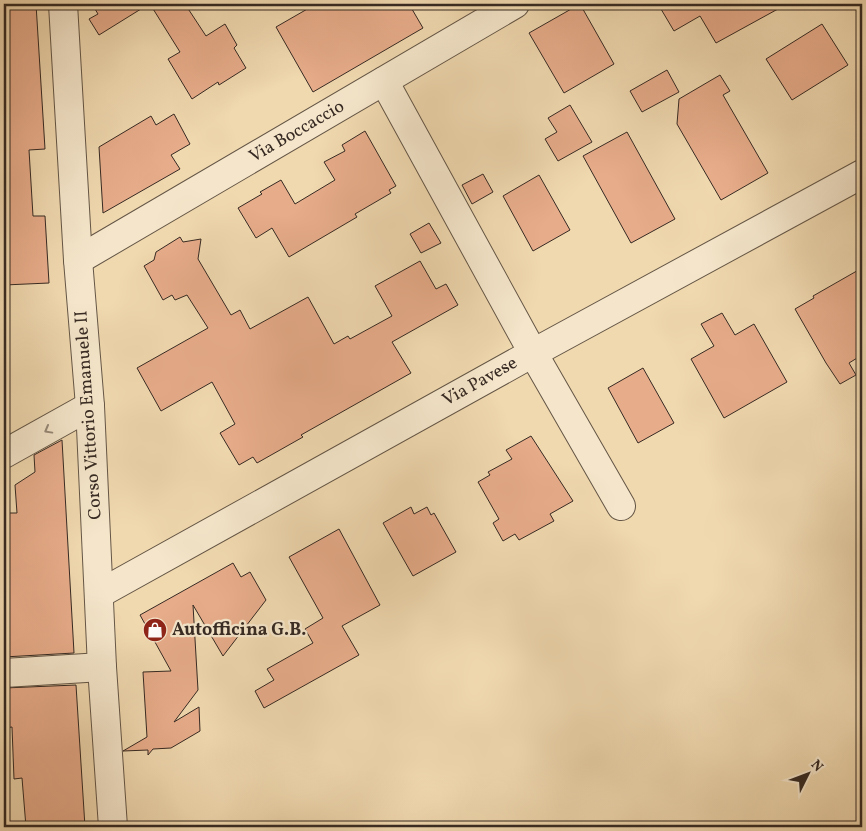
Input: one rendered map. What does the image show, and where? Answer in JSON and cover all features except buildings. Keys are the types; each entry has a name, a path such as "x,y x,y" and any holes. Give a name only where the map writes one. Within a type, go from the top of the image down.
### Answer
{"street":[{"name":"Corso Vittorio Emanuele II","path":"63,4 78,260 90,406 102,667 113,827"},
{"name":"Via Boccaccio","path":"78,260 515,4"},
{"path":"384,81 533,353 621,506"},
{"name":"Via Pavese","path":"99,594 533,353 862,174"},
{"path":"4,454 90,406"},
{"path":"4,673 102,667"}],"place":[{"name":"Autofficina G.B.","path":"155,630"}]}
